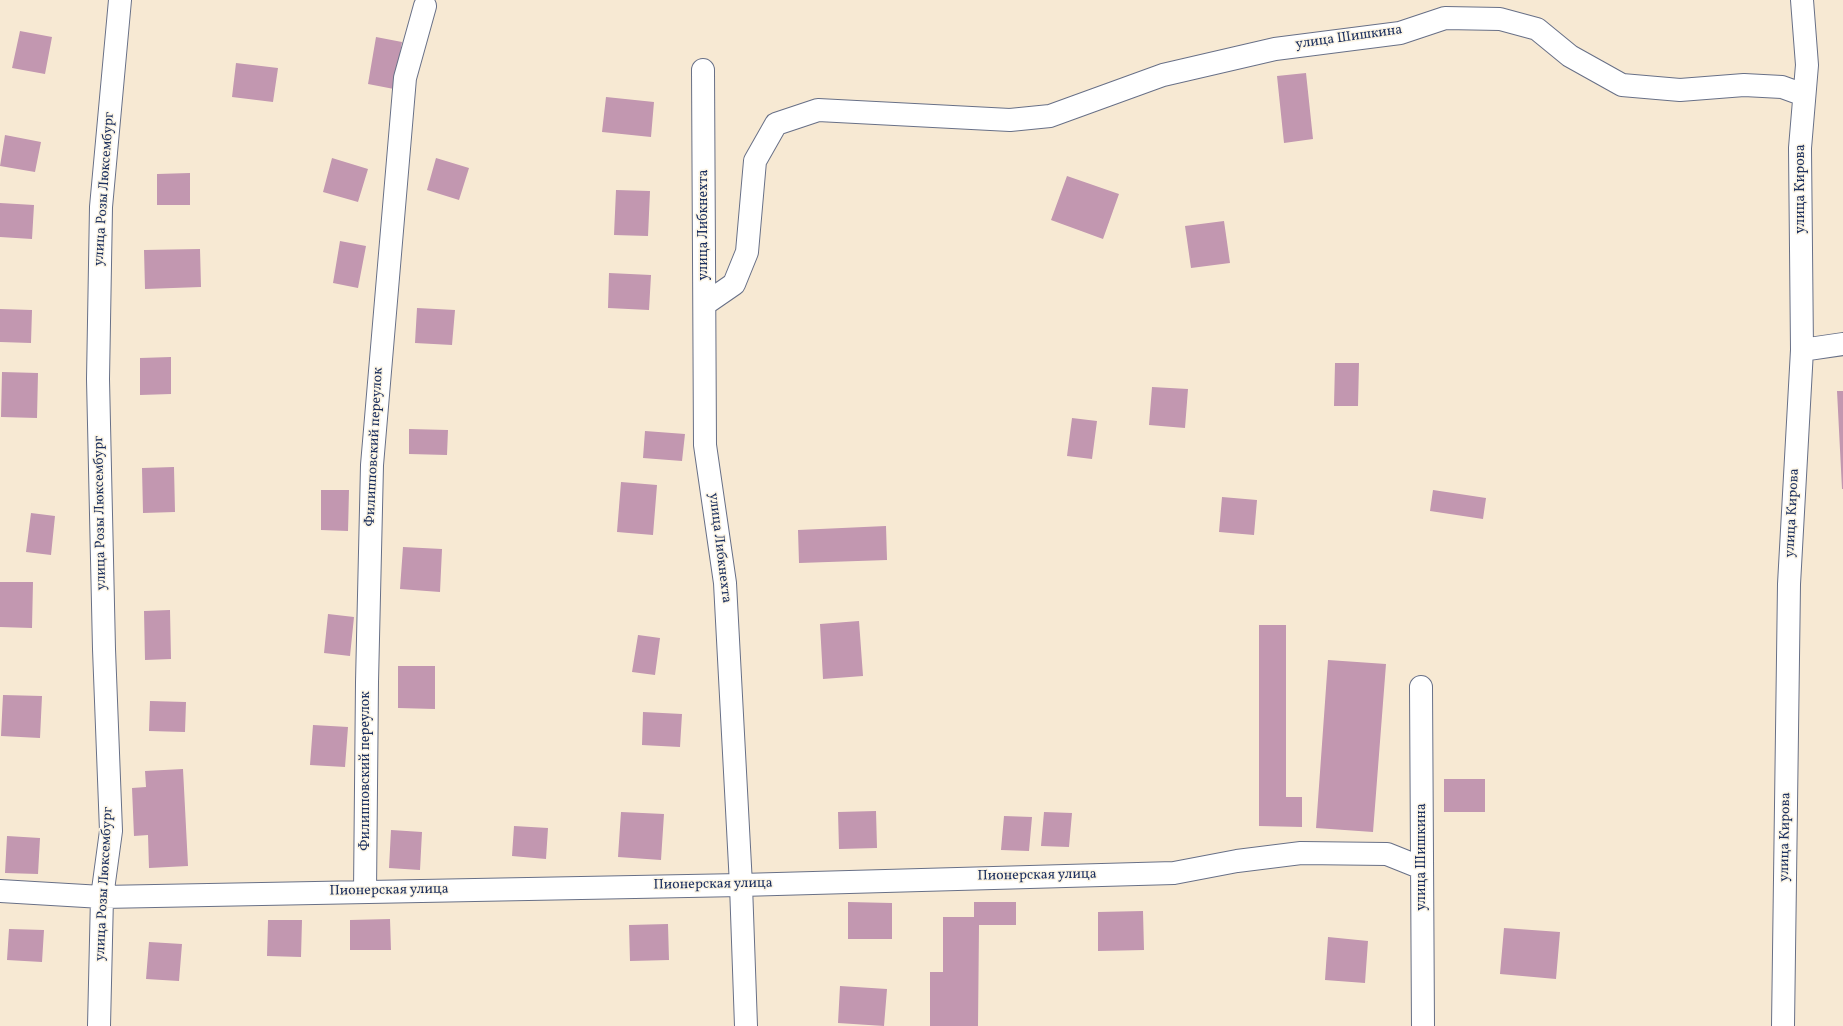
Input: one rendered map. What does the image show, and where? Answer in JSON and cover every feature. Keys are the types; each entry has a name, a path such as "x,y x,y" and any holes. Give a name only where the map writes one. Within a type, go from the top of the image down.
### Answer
{"street":[{"name":"улица Розы Люксембург","path":"99,1026 102,897 111,831 104,649 98,379 101,215 120,0"},
{"name":"улица Кирова","path":"1783,1026 1789,584 1802,350 1800,148 1807,64 1802,0"},
{"name":"Филипповский переулок","path":"365,892 367,682 372,465 405,78 425,6"},
{"name":"улица Шишкина","path":"705,304 734,284 747,252 755,160 776,124 818,110 1010,120 1050,116 1163,75 1275,49 1400,33 1445,18 1500,19 1537,29 1570,56 1622,85 1680,90 1744,85 1782,87 1804,95"},
{"name":"улица Либкнехта","path":"703,70 705,445 725,583 741,885 746,1026"},
{"path":"1802,350 1843,344"},
{"name":"улица Шишкина","path":"1421,687 1423,1026"},
{"name":"Пионерская улица","path":"0,891 102,897 741,885 1174,874 1236,861 1301,853 1387,854 1422,868"}],"building":[{"path":"20,31 52,37 45,74 12,68"},
{"path":"376,37 402,42 394,89 368,84"},
{"path":"236,63 278,68 273,102 232,97"},
{"path":"1306,73 1313,139 1284,143 1277,76"},
{"path":"606,97 654,102 651,137 602,132"},
{"path":"5,135 41,142 35,172 0,166"},
{"path":"332,158 368,169 358,202 323,192"},
{"path":"436,158 469,168 459,200 427,190"},
{"path":"190,173 190,205 157,205 157,174"},
{"path":"1067,176 1119,194 1103,239 1051,220"},
{"path":"616,190 650,191 648,236 614,235"},
{"path":"0,203 34,205 32,239 0,237"},
{"path":"1224,221 1230,263 1191,268 1185,226"},
{"path":"340,241 366,246 358,288 333,283"},
{"path":"200,249 201,287 145,289 144,250"},
{"path":"609,273 651,275 649,310 608,308"},
{"path":"417,308 455,310 452,345 415,343"},
{"path":"0,309 32,310 31,343 0,342"},
{"path":"171,357 171,394 140,395 140,358"},
{"path":"1335,363 1359,363 1358,406 1334,406"},
{"path":"2,372 38,373 37,418 1,417"},
{"path":"1152,387 1188,389 1185,428 1149,425"},
{"path":"1837,391 1843,391 1843,489 1842,489"},
{"path":"1072,418 1097,421 1092,459 1067,456"},
{"path":"409,429 448,430 447,455 409,454"},
{"path":"645,431 685,434 682,461 643,458"},
{"path":"174,467 175,512 143,513 142,468"},
{"path":"621,482 657,485 653,535 617,532"},
{"path":"321,490 349,490 348,531 321,530"},
{"path":"1433,490 1486,498 1483,519 1430,511"},
{"path":"1222,497 1257,500 1254,535 1219,532"},
{"path":"31,513 55,516 51,555 26,552"},
{"path":"886,526 887,560 799,563 798,530"},
{"path":"403,547 442,549 440,592 400,589"},
{"path":"0,582 33,582 32,628 0,627"},
{"path":"170,610 171,659 145,660 144,611"},
{"path":"328,614 354,617 350,656 324,653"},
{"path":"859,621 863,676 823,679 820,624"},
{"path":"1259,625 1286,625 1286,797 1302,797 1302,827 1259,826"},
{"path":"638,635 660,638 655,675 632,672"},
{"path":"1328,660 1386,664 1373,832 1316,828"},
{"path":"398,666 435,666 435,709 398,708"},
{"path":"3,695 42,696 40,738 1,736"},
{"path":"150,701 186,702 185,732 149,731"},
{"path":"643,712 682,714 680,747 642,745"},
{"path":"313,725 348,727 345,767 310,765"},
{"path":"183,769 188,866 149,868 148,835 134,836 132,788 146,787 145,771"},
{"path":"1444,779 1485,779 1485,812 1444,812"},
{"path":"876,811 877,848 839,849 838,812"},
{"path":"621,812 664,814 661,860 618,857"},
{"path":"1044,812 1072,813 1069,847 1041,846"},
{"path":"1004,816 1032,817 1029,851 1001,850"},
{"path":"514,826 548,828 546,859 512,856"},
{"path":"391,830 422,832 420,870 389,868"},
{"path":"7,836 40,838 38,874 5,873"},
{"path":"848,902 892,903 892,939 848,939"},
{"path":"974,902 1016,902 1016,925 979,925 978,1026 930,1026 930,972 943,972 943,917 974,917"},
{"path":"1143,911 1144,950 1098,951 1098,912"},
{"path":"390,919 391,950 350,950 350,920"},
{"path":"268,920 302,920 301,957 267,956"},
{"path":"668,924 669,960 630,961 629,925"},
{"path":"1504,928 1560,932 1556,979 1500,974"},
{"path":"9,929 44,930 42,962 7,960"},
{"path":"1328,937 1368,941 1365,983 1325,980"},
{"path":"149,942 182,944 179,981 146,979"},
{"path":"840,986 887,989 884,1026 838,1023"}]}
